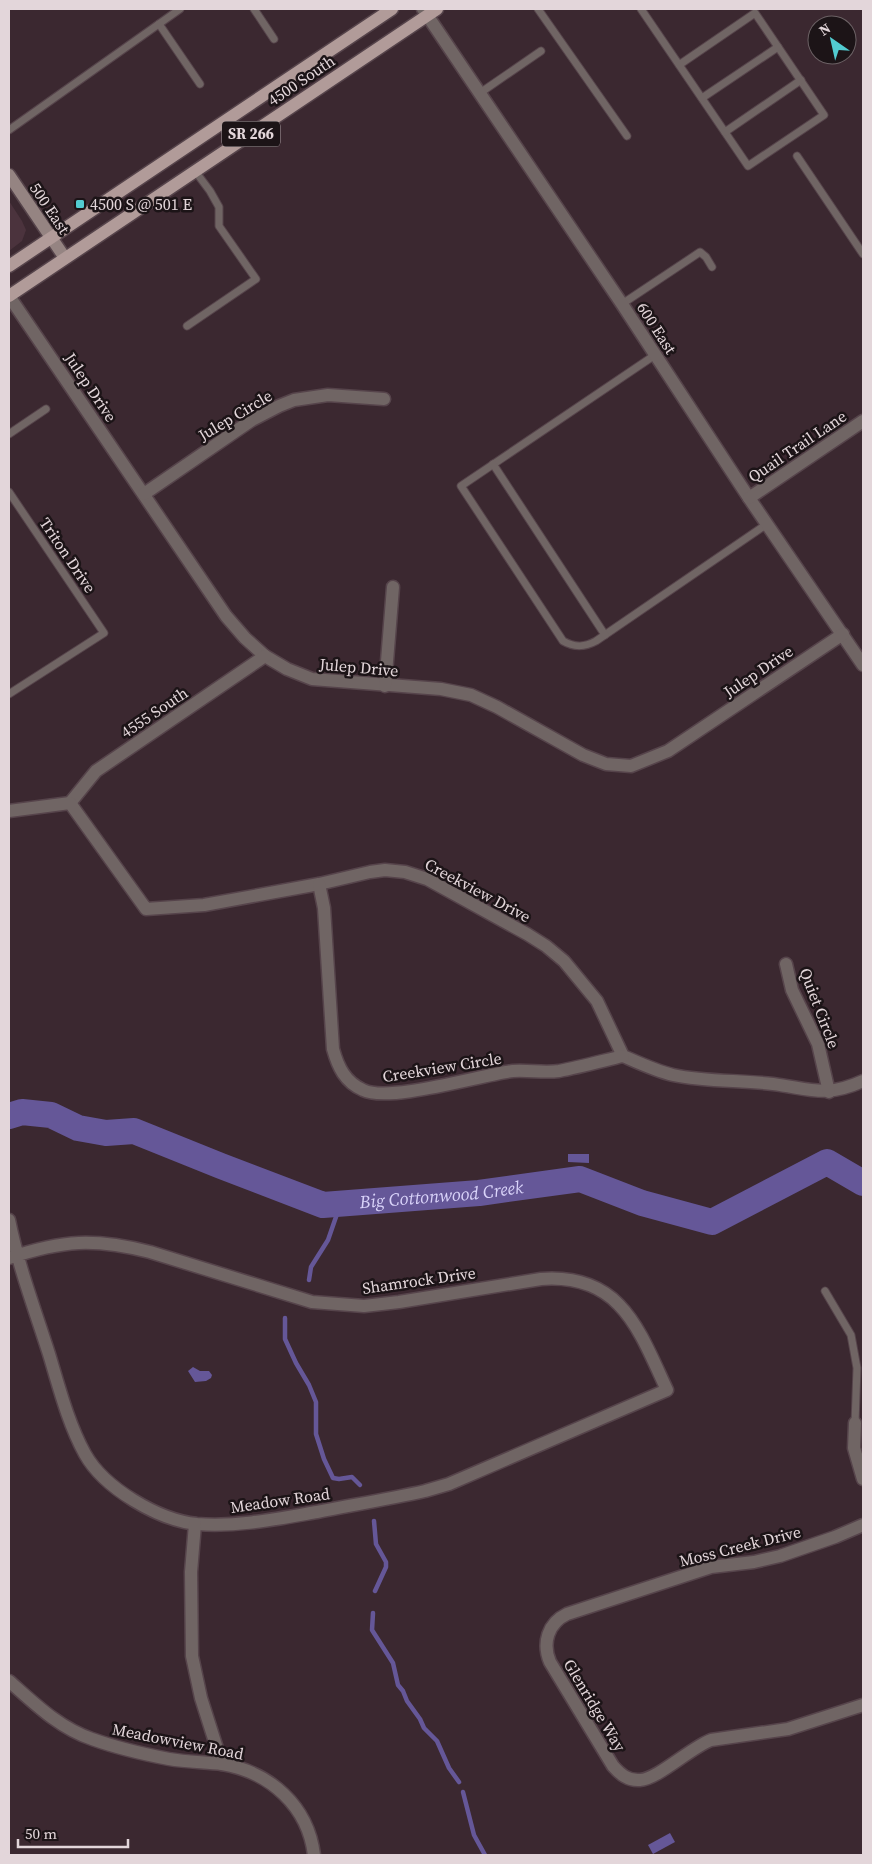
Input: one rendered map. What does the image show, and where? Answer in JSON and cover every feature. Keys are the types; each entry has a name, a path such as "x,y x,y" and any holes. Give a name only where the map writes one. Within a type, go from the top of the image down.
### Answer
{"main road":[{"name":"4500 South","path":"9,266 392,9"},
{"name":"4500 South","path":"9,296 429,11"}],"street":[{"name":"600 East","path":"429,11 480,93 622,304 749,498 863,664"},
{"name":"500 East","path":"9,175 65,258"},
{"name":"Julep Drive","path":"9,296 226,616 245,638 265,656 287,669 312,679 441,689 471,695 498,707 583,755 606,764 631,766 668,751 843,634"},
{"name":"Julep Circle","path":"144,494 252,420 294,400 328,395 384,399"},
{"name":"Quail Trail Lane","path":"749,498 863,421"},
{"path":"385,686 393,587"},
{"name":"4555 South","path":"70,803 96,771 265,656"},
{"path":"9,810 70,803"},
{"name":"Creekview Drive","path":"70,803 146,909 204,905 385,870 406,872 427,879 527,934 546,946 564,961 598,1001 623,1056"},
{"name":"Creekview Circle","path":"319,884 324,908 334,1049 337,1064 343,1074 363,1091 374,1094 403,1092 513,1072 557,1071 623,1056"},
{"name":"Quiet Circle","path":"786,964 792,990 818,1044 829,1092"},
{"path":"623,1056 672,1075 773,1084 810,1091 829,1092 863,1081"},
{"name":"Meadow Road","path":"9,1220 13,1257 76,1437 85,1455 99,1473 130,1499 166,1516 195,1524 260,1522 425,1491 449,1484 667,1390"},
{"name":"Shamrock Drive","path":"13,1257 47,1247 74,1242 101,1242 124,1245 312,1302 336,1305 364,1306 399,1302 557,1277 579,1281 602,1291 617,1302 630,1316 642,1335 667,1390"},
{"path":"855,1423 854,1448 863,1479"},
{"path":"195,1524 190,1572 192,1656 201,1698 222,1764"},
{"name":"Moss Creek Drive","path":"548,1637 552,1625 568,1614 711,1567 754,1562 780,1556 863,1525"},
{"name":"Glenridge Way","path":"548,1637 546,1650 550,1662 613,1766 622,1775 632,1780 638,1781 649,1778 693,1749 711,1740 788,1729 863,1705"},
{"name":"Meadowview Road","path":"9,1681 53,1718 73,1732 92,1740 134,1752 171,1759 222,1764 258,1775 275,1785 293,1804 305,1821 314,1855"}],"lane":[{"path":"9,130 180,9"},
{"path":"254,9 274,39"},
{"path":"538,9 627,136"},
{"path":"641,9 748,166 824,114 755,13 679,64"},
{"path":"159,24 200,84"},
{"path":"702,98 778,47"},
{"path":"480,93 541,51"},
{"path":"725,132 801,80"},
{"path":"797,156 863,254"},
{"path":"187,326 256,279 220,226 218,207 210,191 195,171"},
{"path":"622,304 700,252 706,257 712,268"},
{"path":"655,355 460,486 564,641 571,645 582,647 605,635 767,524"},
{"path":"9,434 46,409"},
{"path":"493,464 605,635"},
{"name":"Triton Drive","path":"9,492 104,633 9,694"},
{"path":"825,1291 851,1335 857,1368 855,1423"}],"shaded area":[{"path":"9,201 26,230 22,241 9,251"},
{"path":"568,1154 589,1154 589,1163 568,1162"},
{"path":"193,1367 200,1371 209,1371 212,1375 211,1378 206,1381 195,1382 188,1371"},
{"path":"670,1833 675,1842 653,1854 648,1845"}],"waterway":[{"name":"Big Cottonwood Creek","path":"9,1116 22,1112 51,1115 78,1128 106,1133 134,1131 323,1205 479,1193 580,1179 642,1203 712,1222 827,1162 863,1183"},
{"path":"309,1280 311,1267 328,1240 337,1214 338,1204"},
{"path":"285,1318 285,1339 316,1402 316,1434 324,1459 333,1478 352,1477 360,1485"},
{"path":"374,1521 376,1544 386,1562 386,1567 375,1591"},
{"path":"373,1613 372,1630 393,1663 398,1685 424,1728 437,1741 449,1768 459,1782"},
{"path":"463,1792 474,1835 485,1855"}],"place":[{"name":"4500 S @ 501 E","path":"80,204"}]}
